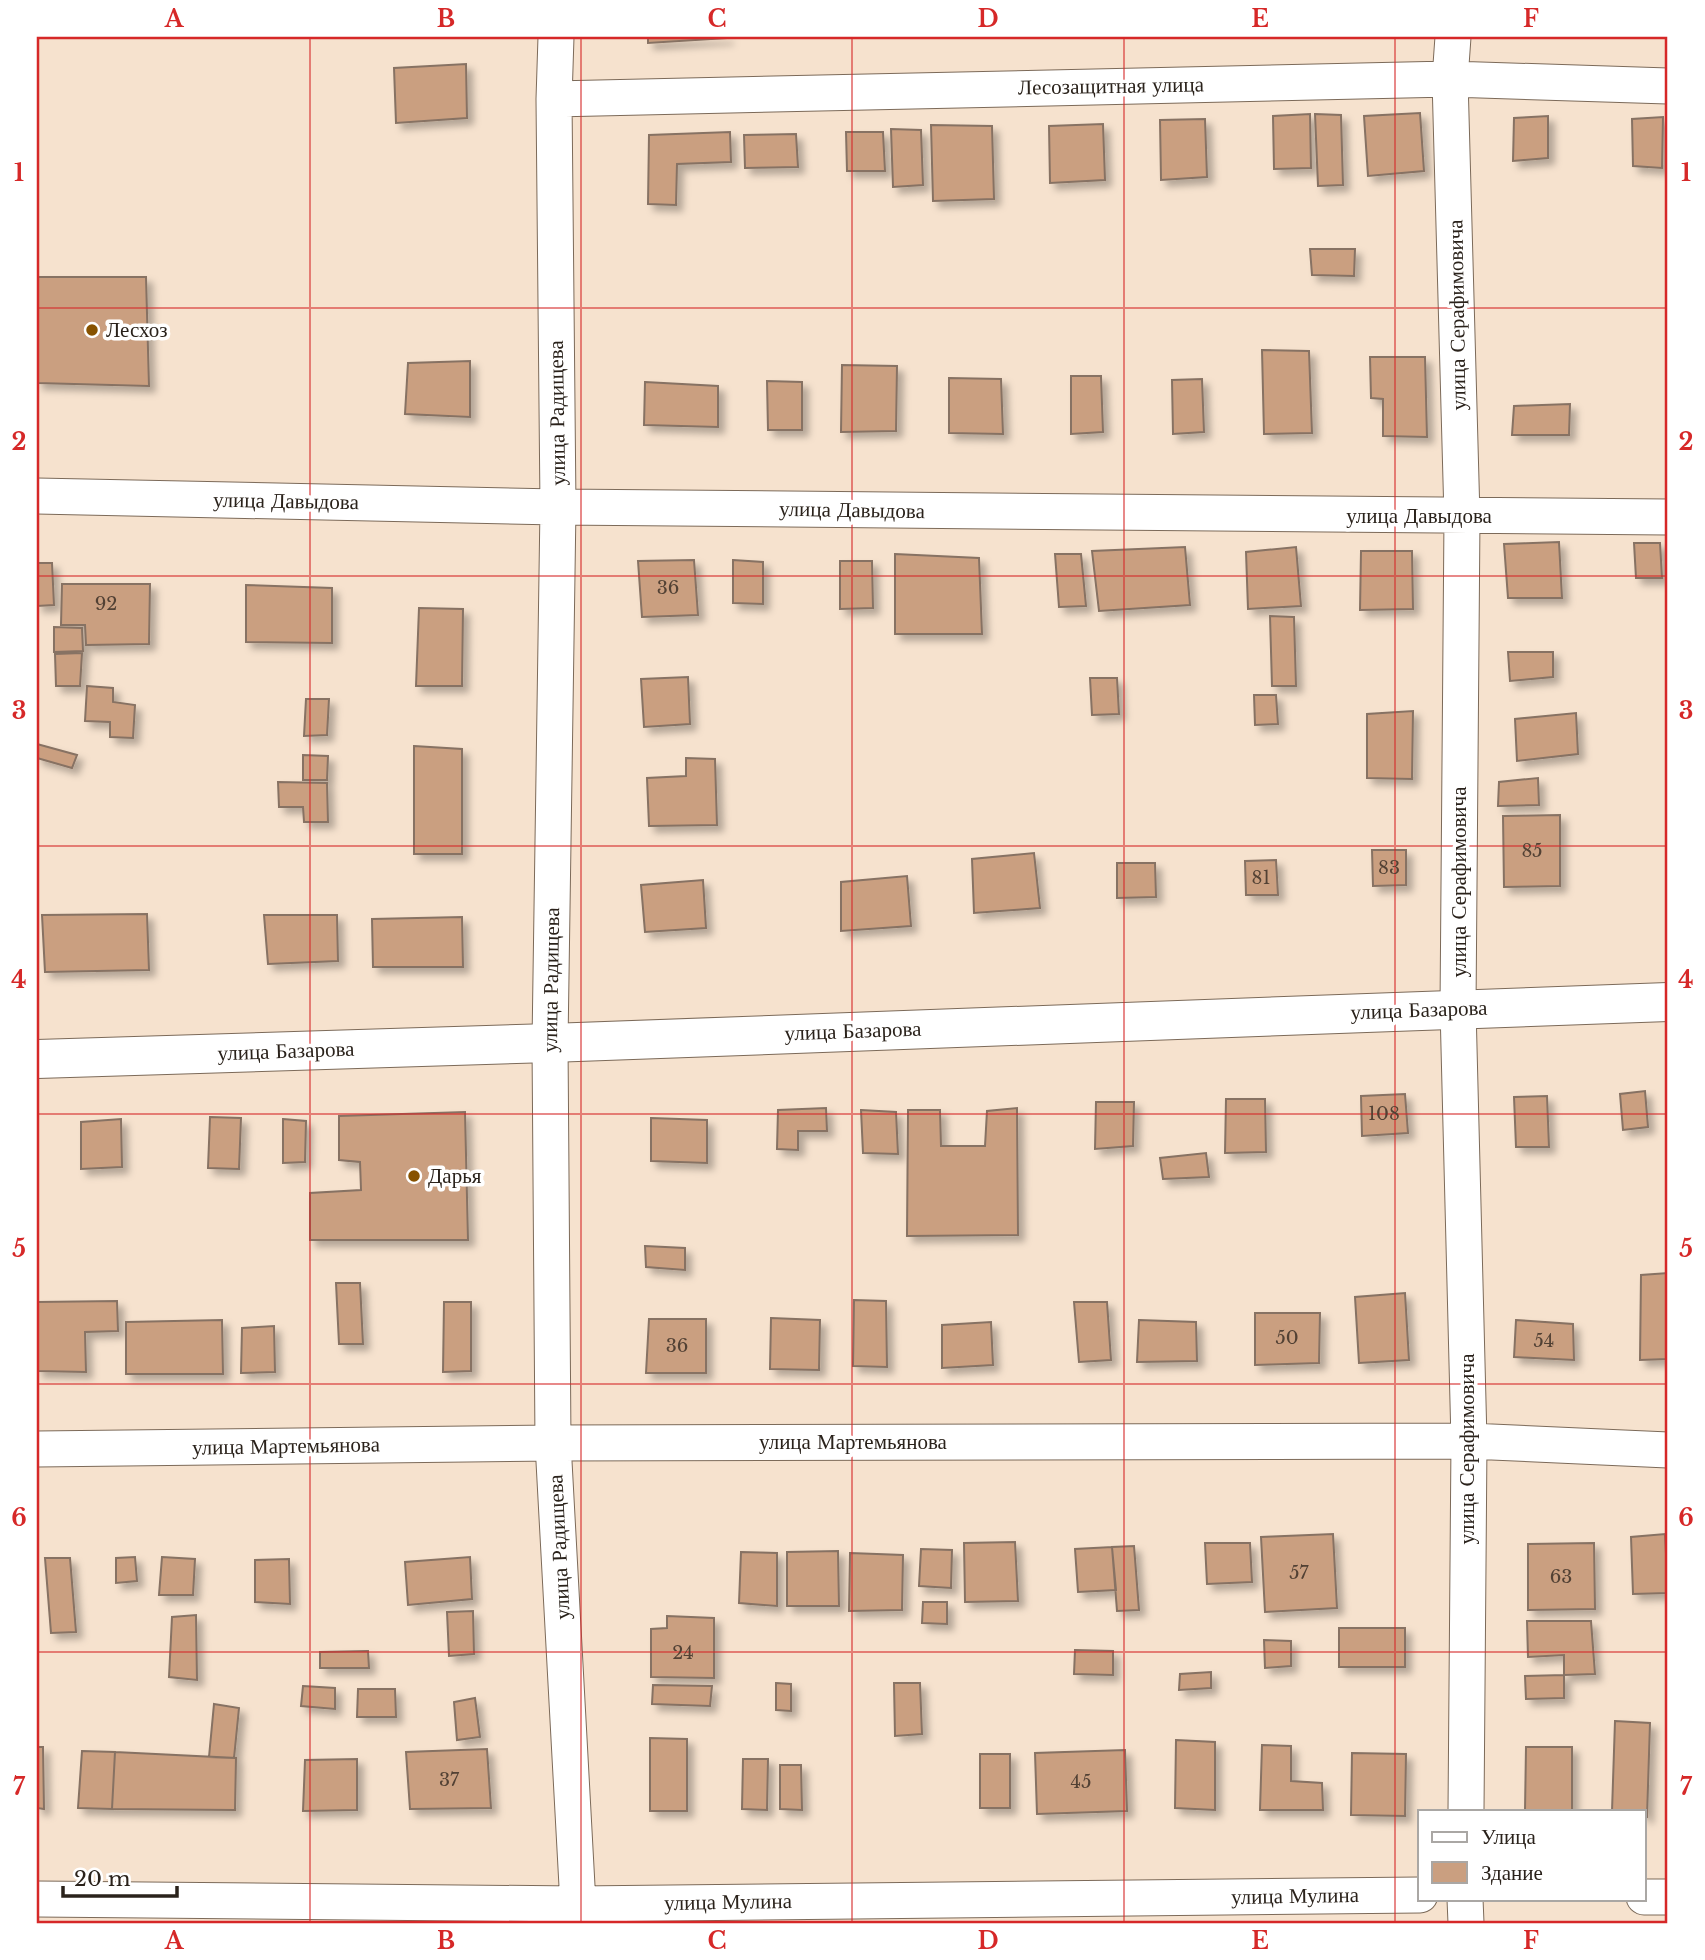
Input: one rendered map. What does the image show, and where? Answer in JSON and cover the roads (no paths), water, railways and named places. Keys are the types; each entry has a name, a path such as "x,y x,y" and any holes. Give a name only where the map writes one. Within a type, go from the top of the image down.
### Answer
{"main road":[{"name":"улица Базарова","path":"37,1059 1668,1002"}],"street":[{"name":"улица Радищева","path":"556,37 554,99 558,507 550,1043 553,1443 578,1914"},
{"name":"улица Серафимовича","path":"1452,37 1450,79 1462,517 1458,1008 1469,1441 1466,1810"},
{"name":"Лесозащитная улица","path":"554,99 1450,79 1668,86"},
{"name":"улица Давыдова","path":"37,495 558,507 1668,517"},
{"name":"улица Мартемьянова","path":"37,1449 553,1443 1469,1441 1668,1450"},
{"name":"улица Мулина","path":"37,1899 578,1914 1418,1895"},
{"path":"1646,1897 1668,1897"},
{"path":"1465,1900 1466,1923"}],"place":[{"name":"Лесхоз","path":"92,330"},
{"name":"Дарья","path":"414,1176"}]}
